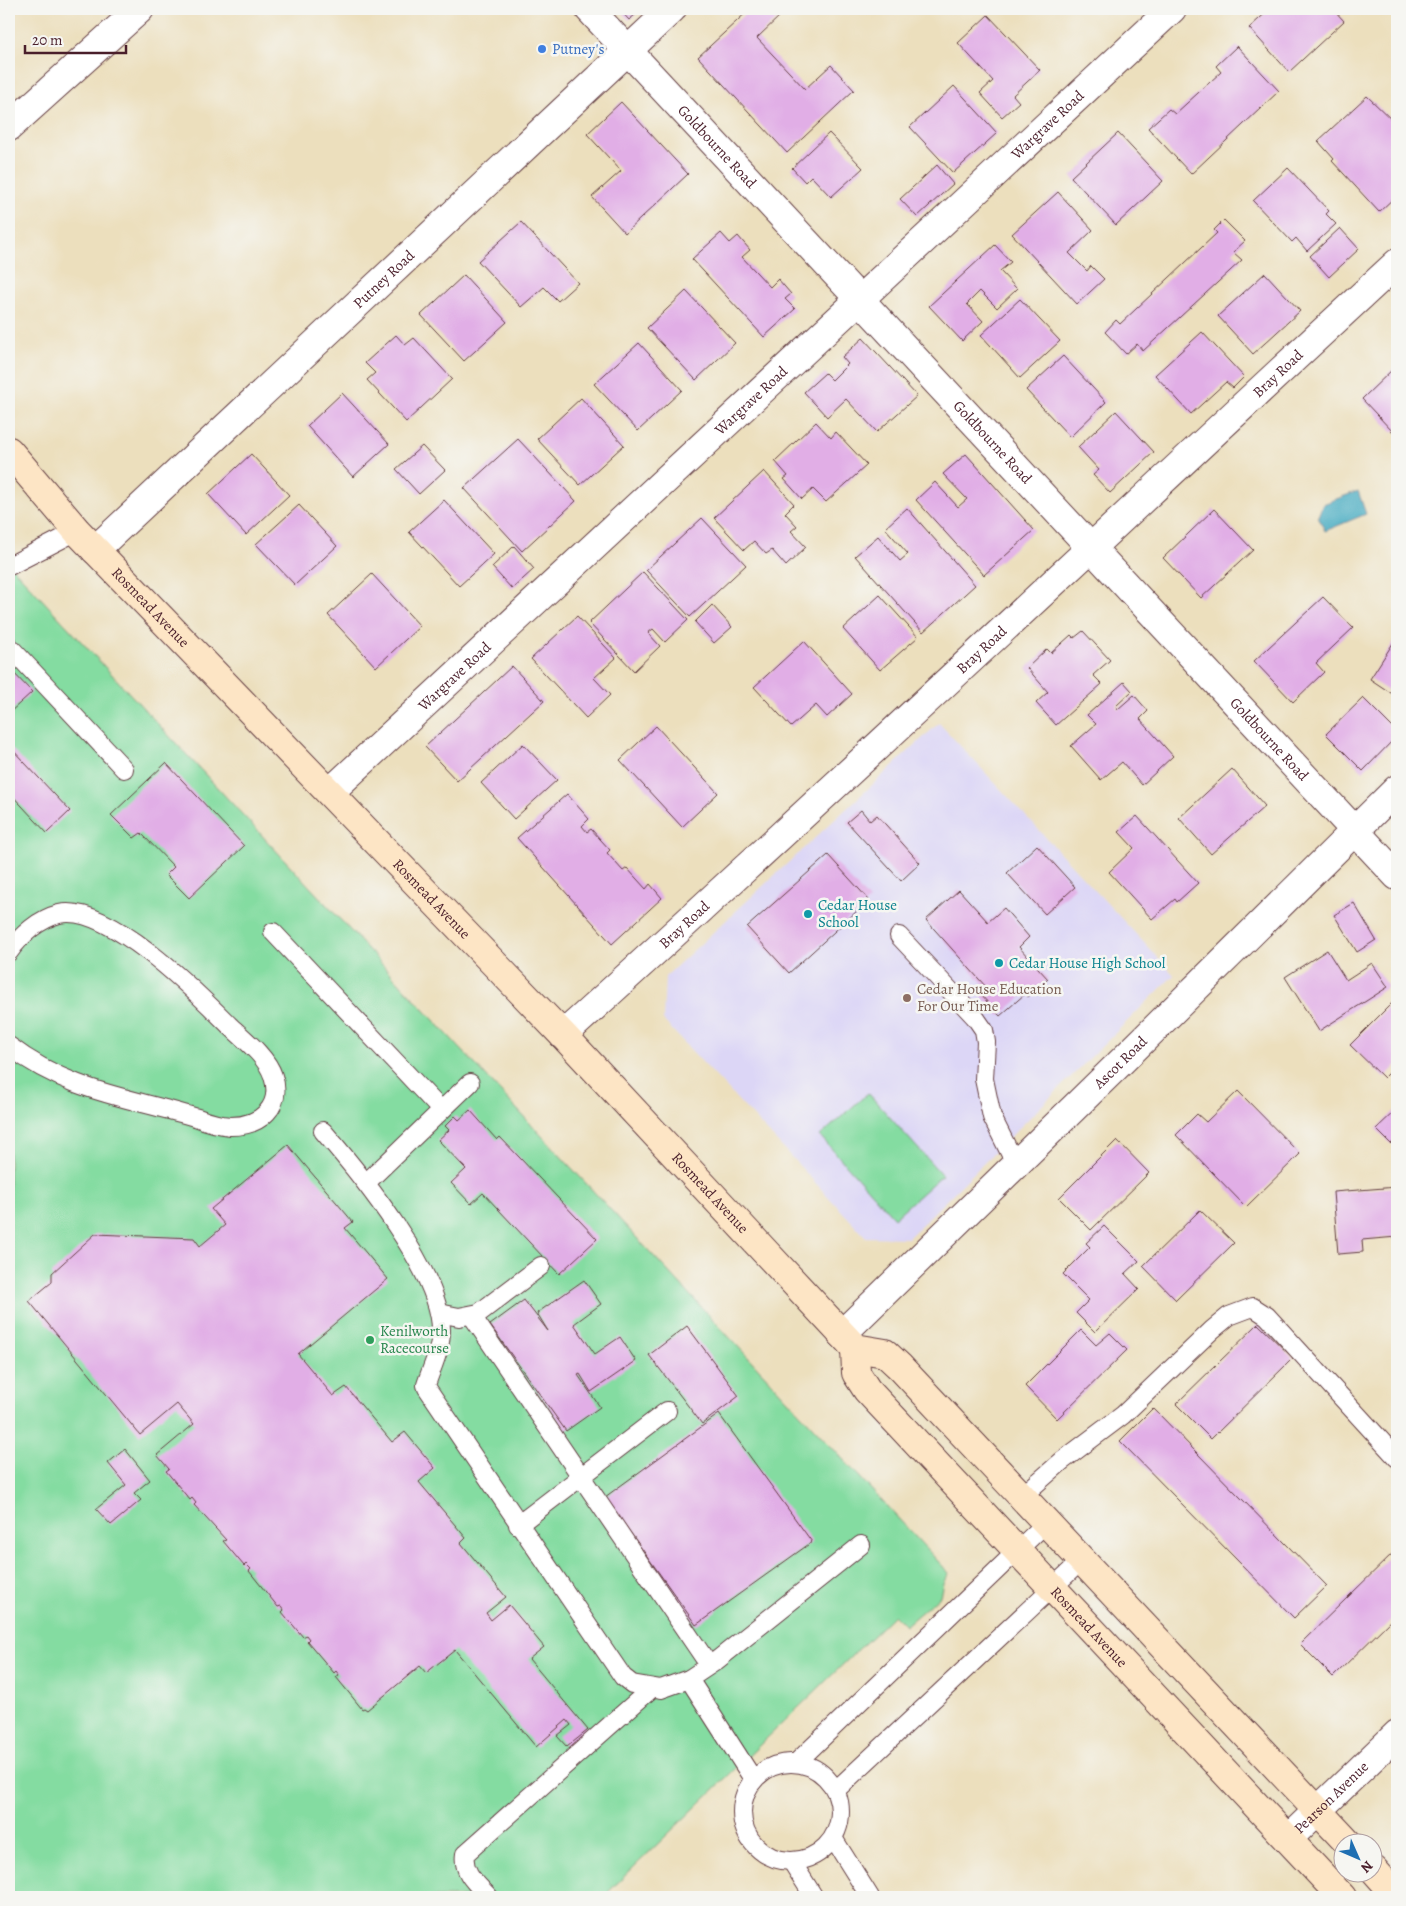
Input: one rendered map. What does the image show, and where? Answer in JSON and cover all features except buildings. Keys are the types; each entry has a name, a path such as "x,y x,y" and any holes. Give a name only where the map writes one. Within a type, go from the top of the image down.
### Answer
{"main road":[{"name":"Rosmead Avenue","path":"9,451 86,540 563,1035 848,1341 856,1373 867,1390 1016,1552 1342,1897"},
{"path":"848,1341 885,1353 900,1367 1340,1834"},
{"path":"1384,1881 1397,1896"}],"street":[{"name":"Goldbourne Road","path":"589,9 1397,876"},
{"name":"Putney Road","path":"86,540 628,51 672,9"},
{"name":"Wargrave Road","path":"330,792 1172,9"},
{"path":"9,127 128,13"},
{"name":"Bray Road","path":"563,1035 866,759 1090,547 1397,263"},
{"name":"Ascot Road","path":"848,1341 1016,1165 1397,789"},
{"name":"Pearson Avenue","path":"1288,1839 1397,1734"}],"lane":[{"path":"9,566 86,540"},
{"path":"9,646 124,769"},
{"path":"9,952 26,932 60,914 80,915 110,927 161,961 244,1039 272,1074 276,1096 274,1105 267,1115 255,1121 236,1125 214,1123 80,1086 33,1064 9,1046"},
{"path":"273,932 441,1110"},
{"path":"899,936 975,1017 984,1030 986,1042 984,1079 992,1117 1016,1165"},
{"path":"367,1182 470,1083"},
{"path":"323,1131 367,1182 414,1254 431,1289 439,1313 441,1330 436,1363 426,1385 427,1388 615,1667 632,1684 661,1689 689,1679 861,1545"},
{"path":"439,1313 459,1317 472,1316 487,1308 541,1266"},
{"path":"1021,1497 1062,1461 1123,1415 1224,1320 1239,1311 1253,1307 1267,1316 1397,1458"},
{"path":"472,1316 709,1665"},
{"path":"518,1524 668,1411"},
{"path":"797,1762 1046,1524"},
{"path":"836,1790 1081,1561"},
{"path":"689,1679 753,1779"},
{"path":"489,1897 467,1872 464,1854 652,1688"},
{"path":"797,1762 813,1767 826,1776 836,1790 840,1814 833,1838 822,1850 808,1858 792,1862 775,1859 761,1852 746,1833 741,1809 744,1793 753,1779 765,1768 781,1763 797,1762"},
{"path":"833,1838 870,1897"},
{"path":"792,1862 814,1897"}],"shaded area":[{"name":"Cedar House Education For Our Time","path":"939,723 1174,975 908,1238 866,1237 663,1020 665,977"}],"green space":[{"name":"Kenilworth Racecourse","path":"9,564 949,1573 943,1583 940,1596 905,1626 894,1615 603,1897 9,1897"},
{"path":"868,1093 942,1175 894,1218 820,1136"}],"water":[{"path":"1358,491 1366,514 1325,531 1318,516 1323,504"}],"place":[{"name":"Putney's","path":"542,49"},
{"name":"Cedar House School","path":"808,914"},
{"name":"Cedar House High School","path":"999,963"},
{"name":"Cedar House Education For Our Time","path":"907,998"},
{"name":"Kenilworth Racecourse","path":"370,1340"}]}
